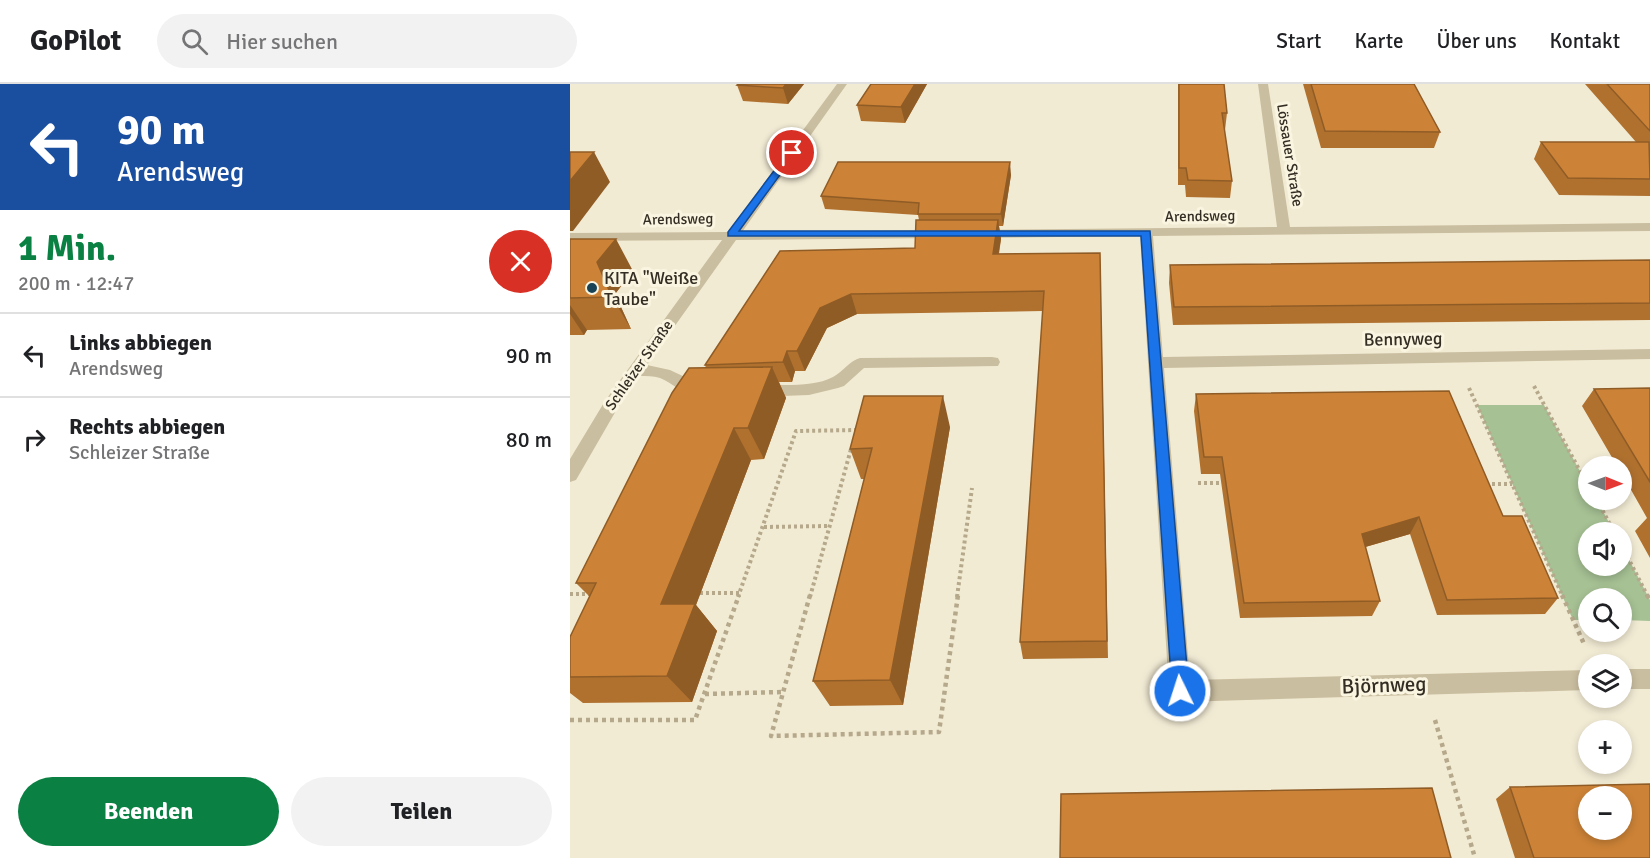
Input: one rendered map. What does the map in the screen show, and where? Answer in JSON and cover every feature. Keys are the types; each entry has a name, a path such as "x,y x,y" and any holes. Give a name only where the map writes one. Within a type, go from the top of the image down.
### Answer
{"street":[{"name":"Schleizer Straße","path":"570,475 606,413 635,370 842,84"},
{"name":"Lössauer Straße","path":"1263,84 1284,230"},
{"name":"Arendsweg","path":"570,237 1650,227"},
{"path":"1146,233 1166,483"},
{"name":"Bennyweg","path":"1156,363 1650,354"},
{"path":"742,392 809,389 838,382 860,363 992,362"},
{"path":"635,370 655,371 672,377 695,391 718,391"},
{"name":"Björnweg","path":"1166,483 1180,691 1578,680"},
{"path":"1632,679 1650,679"}],"path":[{"path":"1519,356 1578,464"},
{"path":"1456,357 1585,647"},
{"path":"570,720 695,720 796,431 856,430 771,736 939,732 972,488"},
{"path":"1166,483 1226,483"},
{"path":"1476,484 1512,484"},
{"path":"764,527 829,526"},
{"path":"1632,565 1650,600"},
{"path":"700,593 741,593"},
{"path":"570,594 602,594"},
{"path":"1424,684 1475,858"},
{"path":"705,694 783,692"}],"green space":[{"path":"1477,405 1544,405 1578,468 1578,510 1602,510 1609,522 1578,522 1578,576 1632,576 1632,565 1650,600 1650,621 1632,620 1632,588 1578,588 1578,620 1573,620"}],"building":[{"path":"738,84 786,84 783,88"},
{"path":"871,84 915,84 901,107 857,105"},
{"path":"1179,84 1224,84 1227,113 1222,113 1232,181 1188,180 1186,168 1179,168"},
{"path":"1311,84 1414,84 1440,132 1325,131"},
{"path":"1607,84 1650,84 1650,131"},
{"path":"1541,142 1649,142 1650,179 1568,178"},
{"path":"570,152 594,152 570,181"},
{"path":"838,162 1010,162 1001,214 918,214 919,203 821,196"},
{"path":"916,220 998,220 993,254 1100,253 1107,641 1020,642 1044,291 851,294 820,308 797,351 787,351 783,362 705,365 780,251 915,248"},
{"path":"570,239 616,239 597,262 612,297 570,298"},
{"path":"1650,260 1650,303 1174,307 1170,265"},
{"path":"772,367 748,428 734,428 661,604 695,604 667,676 570,677 570,637 596,583 576,583 672,393 689,368"},
{"path":"1650,388 1650,482 1594,389"},
{"path":"1449,391 1503,516 1522,516 1558,598 1447,600 1419,517 1362,534 1380,601 1244,603 1222,457 1204,457 1196,394"},
{"path":"864,396 943,396 890,680 813,681 872,448 850,449"},
{"path":"1650,784 1650,858 1534,858 1510,787"},
{"path":"1432,788 1451,858 1060,858 1061,794"}],"place":[{"name":"KITA \"Weiße Taube\"","path":"592,288"}],"route":[{"path":"792,153 732,234 1146,233 1180,691"}]}
